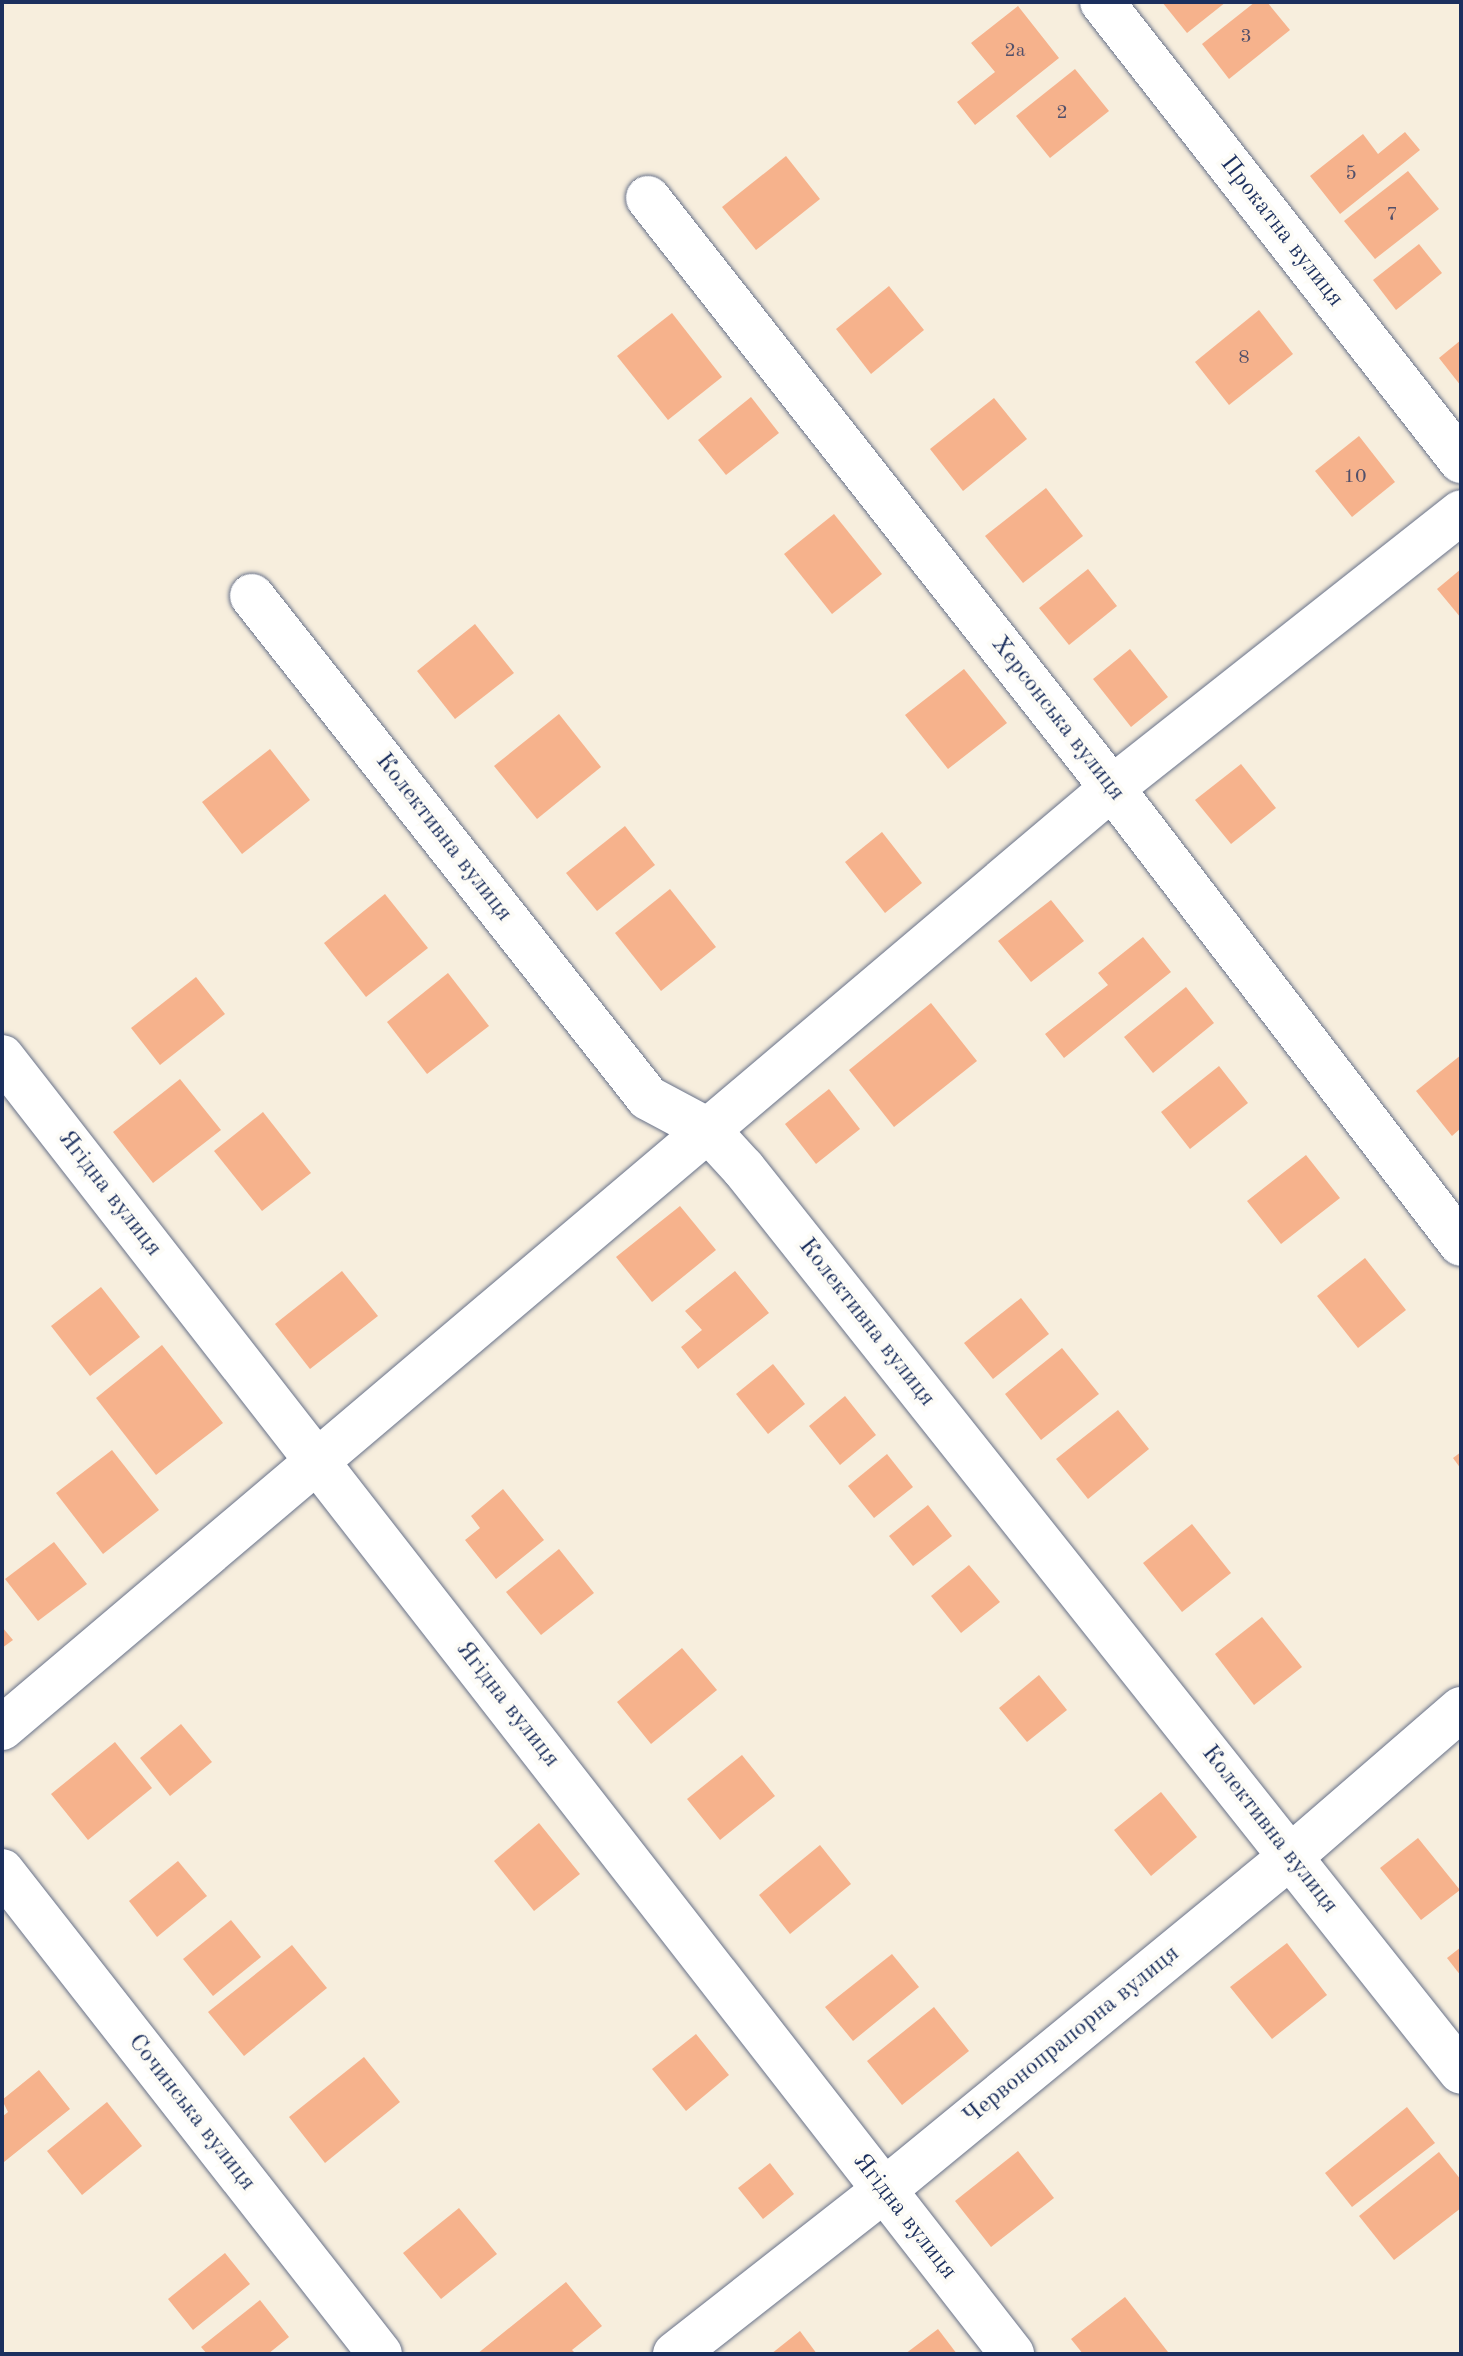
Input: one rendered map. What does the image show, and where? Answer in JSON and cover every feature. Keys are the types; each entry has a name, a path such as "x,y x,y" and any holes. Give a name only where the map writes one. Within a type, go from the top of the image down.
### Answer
{"street":[{"name":"Прокатна вулиця","path":"1102,2 1461,461"},
{"name":"Херсонська вулиця","path":"648,198 1112,788 1461,1244"},
{"path":"2,1728 1112,788 1461,512"},
{"name":"Колективна вулиця","path":"252,596 648,1098 708,1130 743,1168 1461,2072"},
{"name":"Ягідна вулиця","path":"2,1057 1012,2354"},
{"name":"Червонопрапорна вулиця","path":"675,2354 883,2191 1290,1857 1461,1709"},
{"name":"Сочинська вулиця","path":"2,1871 380,2354"}],"building":[{"path":"1162,2 1226,2 1187,33"},
{"path":"1255,2 1267,2 1290,30 1229,79 1202,44"},
{"path":"1018,6 1059,58 975,125 957,102 995,72 971,43"},
{"path":"1075,69 1109,111 1050,158 1016,116"},
{"path":"1405,132 1420,150 1340,214 1310,176 1363,134 1378,154"},
{"path":"786,156 820,199 756,250 722,207"},
{"path":"1408,171 1439,209 1375,259 1344,221"},
{"path":"1419,244 1442,273 1396,310 1373,280"},
{"path":"889,286 924,330 871,374 836,329"},
{"path":"1259,310 1293,354 1229,405 1195,362"},
{"path":"672,313 722,377 668,420 617,356"},
{"path":"1461,340 1461,386 1439,358"},
{"path":"751,397 779,433 726,475 698,440"},
{"path":"994,398 1027,439 963,491 930,449"},
{"path":"1359,436 1395,482 1352,517 1315,471"},
{"path":"1046,488 1083,536 1023,583 985,536"},
{"path":"834,514 882,574 832,614 784,554"},
{"path":"1088,569 1117,606 1069,645 1039,608"},
{"path":"1461,569 1461,618 1437,589"},
{"path":"475,624 514,673 455,719 417,671"},
{"path":"1130,649 1168,697 1131,727 1093,679"},
{"path":"964,669 1007,723 948,769 905,715"},
{"path":"559,714 601,767 537,819 494,766"},
{"path":"270,749 310,800 242,854 202,802"},
{"path":"1241,764 1276,808 1231,844 1195,800"},
{"path":"625,826 655,865 597,911 566,873"},
{"path":"882,832 922,883 885,913 845,862"},
{"path":"670,889 716,947 661,991 615,933"},
{"path":"385,894 428,948 366,997 324,943"},
{"path":"1051,900 1084,941 1031,982 998,941"},
{"path":"1143,937 1171,972 1064,1058 1045,1034 1108,985 1098,973"},
{"path":"448,973 489,1026 427,1074 387,1022"},
{"path":"196,977 225,1014 160,1065 131,1028"},
{"path":"1186,987 1214,1023 1153,1073 1124,1037"},
{"path":"931,1003 977,1061 894,1127 849,1070"},
{"path":"1461,1055 1461,1128 1452,1136 1416,1091"},
{"path":"1219,1066 1248,1103 1190,1149 1161,1112"},
{"path":"180,1079 221,1130 153,1183 113,1132"},
{"path":"829,1089 860,1129 816,1164 785,1124"},
{"path":"263,1112 311,1173 262,1211 214,1151"},
{"path":"1306,1155 1340,1198 1281,1244 1247,1201"},
{"path":"680,1206 716,1250 652,1302 616,1257"},
{"path":"1365,1258 1406,1310 1358,1348 1317,1296"},
{"path":"342,1271 378,1316 310,1369 275,1324"},
{"path":"735,1271 769,1313 698,1369 681,1347 702,1330 685,1311"},
{"path":"101,1287 140,1337 90,1376 51,1326"},
{"path":"1021,1298 1049,1334 993,1379 964,1343"},
{"path":"162,1345 223,1423 156,1475 96,1398"},
{"path":"1062,1348 1099,1394 1041,1440 1005,1394"},
{"path":"773,1364 805,1404 768,1434 736,1394"},
{"path":"845,1396 876,1435 840,1465 809,1426"},
{"path":"1118,1410 1149,1449 1088,1499 1056,1459"},
{"path":"112,1450 159,1510 103,1554 56,1493"},
{"path":"1461,1452 1461,1469 1453,1458"},
{"path":"887,1454 913,1487 874,1518 848,1486"},
{"path":"503,1489 544,1540 496,1579 465,1540 480,1528 471,1516"},
{"path":"928,1505 952,1536 913,1566 889,1536"},
{"path":"1192,1524 1231,1573 1182,1612 1143,1563"},
{"path":"54,1542 87,1584 38,1621 5,1579"},
{"path":"559,1549 594,1593 541,1635 506,1592"},
{"path":"969,1565 1000,1602 961,1633 931,1596"},
{"path":"1262,1617 1302,1667 1254,1705 1215,1654"},
{"path":"2,1627 13,1640 2,1648"},
{"path":"682,1648 717,1690 651,1744 617,1702"},
{"path":"1039,1675 1067,1710 1027,1742 999,1708"},
{"path":"181,1724 212,1762 170,1796 140,1758"},
{"path":"115,1742 152,1788 88,1840 51,1794"},
{"path":"742,1755 775,1796 720,1840 687,1799"},
{"path":"1161,1792 1197,1837 1151,1876 1114,1830"},
{"path":"539,1823 580,1874 534,1911 494,1861"},
{"path":"1418,1838 1460,1890 1421,1920 1380,1868"},
{"path":"820,1845 851,1884 790,1934 759,1895"},
{"path":"178,1861 207,1896 157,1937 129,1901"},
{"path":"231,1920 261,1957 213,1996 183,1959"},
{"path":"1287,1943 1327,1995 1272,2039 1230,1987"},
{"path":"292,1945 327,1988 244,2056 208,2012"},
{"path":"1461,1947 1461,1976 1447,1958"},
{"path":"892,1954 919,1987 853,2041 825,2007"},
{"path":"934,2007 969,2051 902,2105 867,2061"},
{"path":"696,2034 729,2075 686,2111 652,2069"},
{"path":"364,2057 400,2102 325,2163 289,2117"},
{"path":"39,2070 70,2109 4,2162 2,2117 8,2112 2,2100"},
{"path":"107,2102 142,2146 82,2195 47,2151"},
{"path":"1407,2107 1435,2143 1352,2207 1325,2173"},
{"path":"1018,2151 1054,2198 991,2247 955,2201"},
{"path":"1439,2152 1461,2180 1461,2208 1394,2260 1359,2216"},
{"path":"770,2163 794,2194 763,2219 738,2188"},
{"path":"459,2208 497,2254 441,2299 403,2253"},
{"path":"225,2253 250,2284 193,2330 168,2299"},
{"path":"566,2282 602,2326 572,2350 576,2354 477,2354"},
{"path":"1125,2297 1168,2352 1083,2354 1071,2339"},
{"path":"260,2300 289,2337 268,2354 207,2354 201,2347"},
{"path":"938,2329 957,2354 905,2354"},
{"path":"800,2331 817,2354 771,2354"}]}
